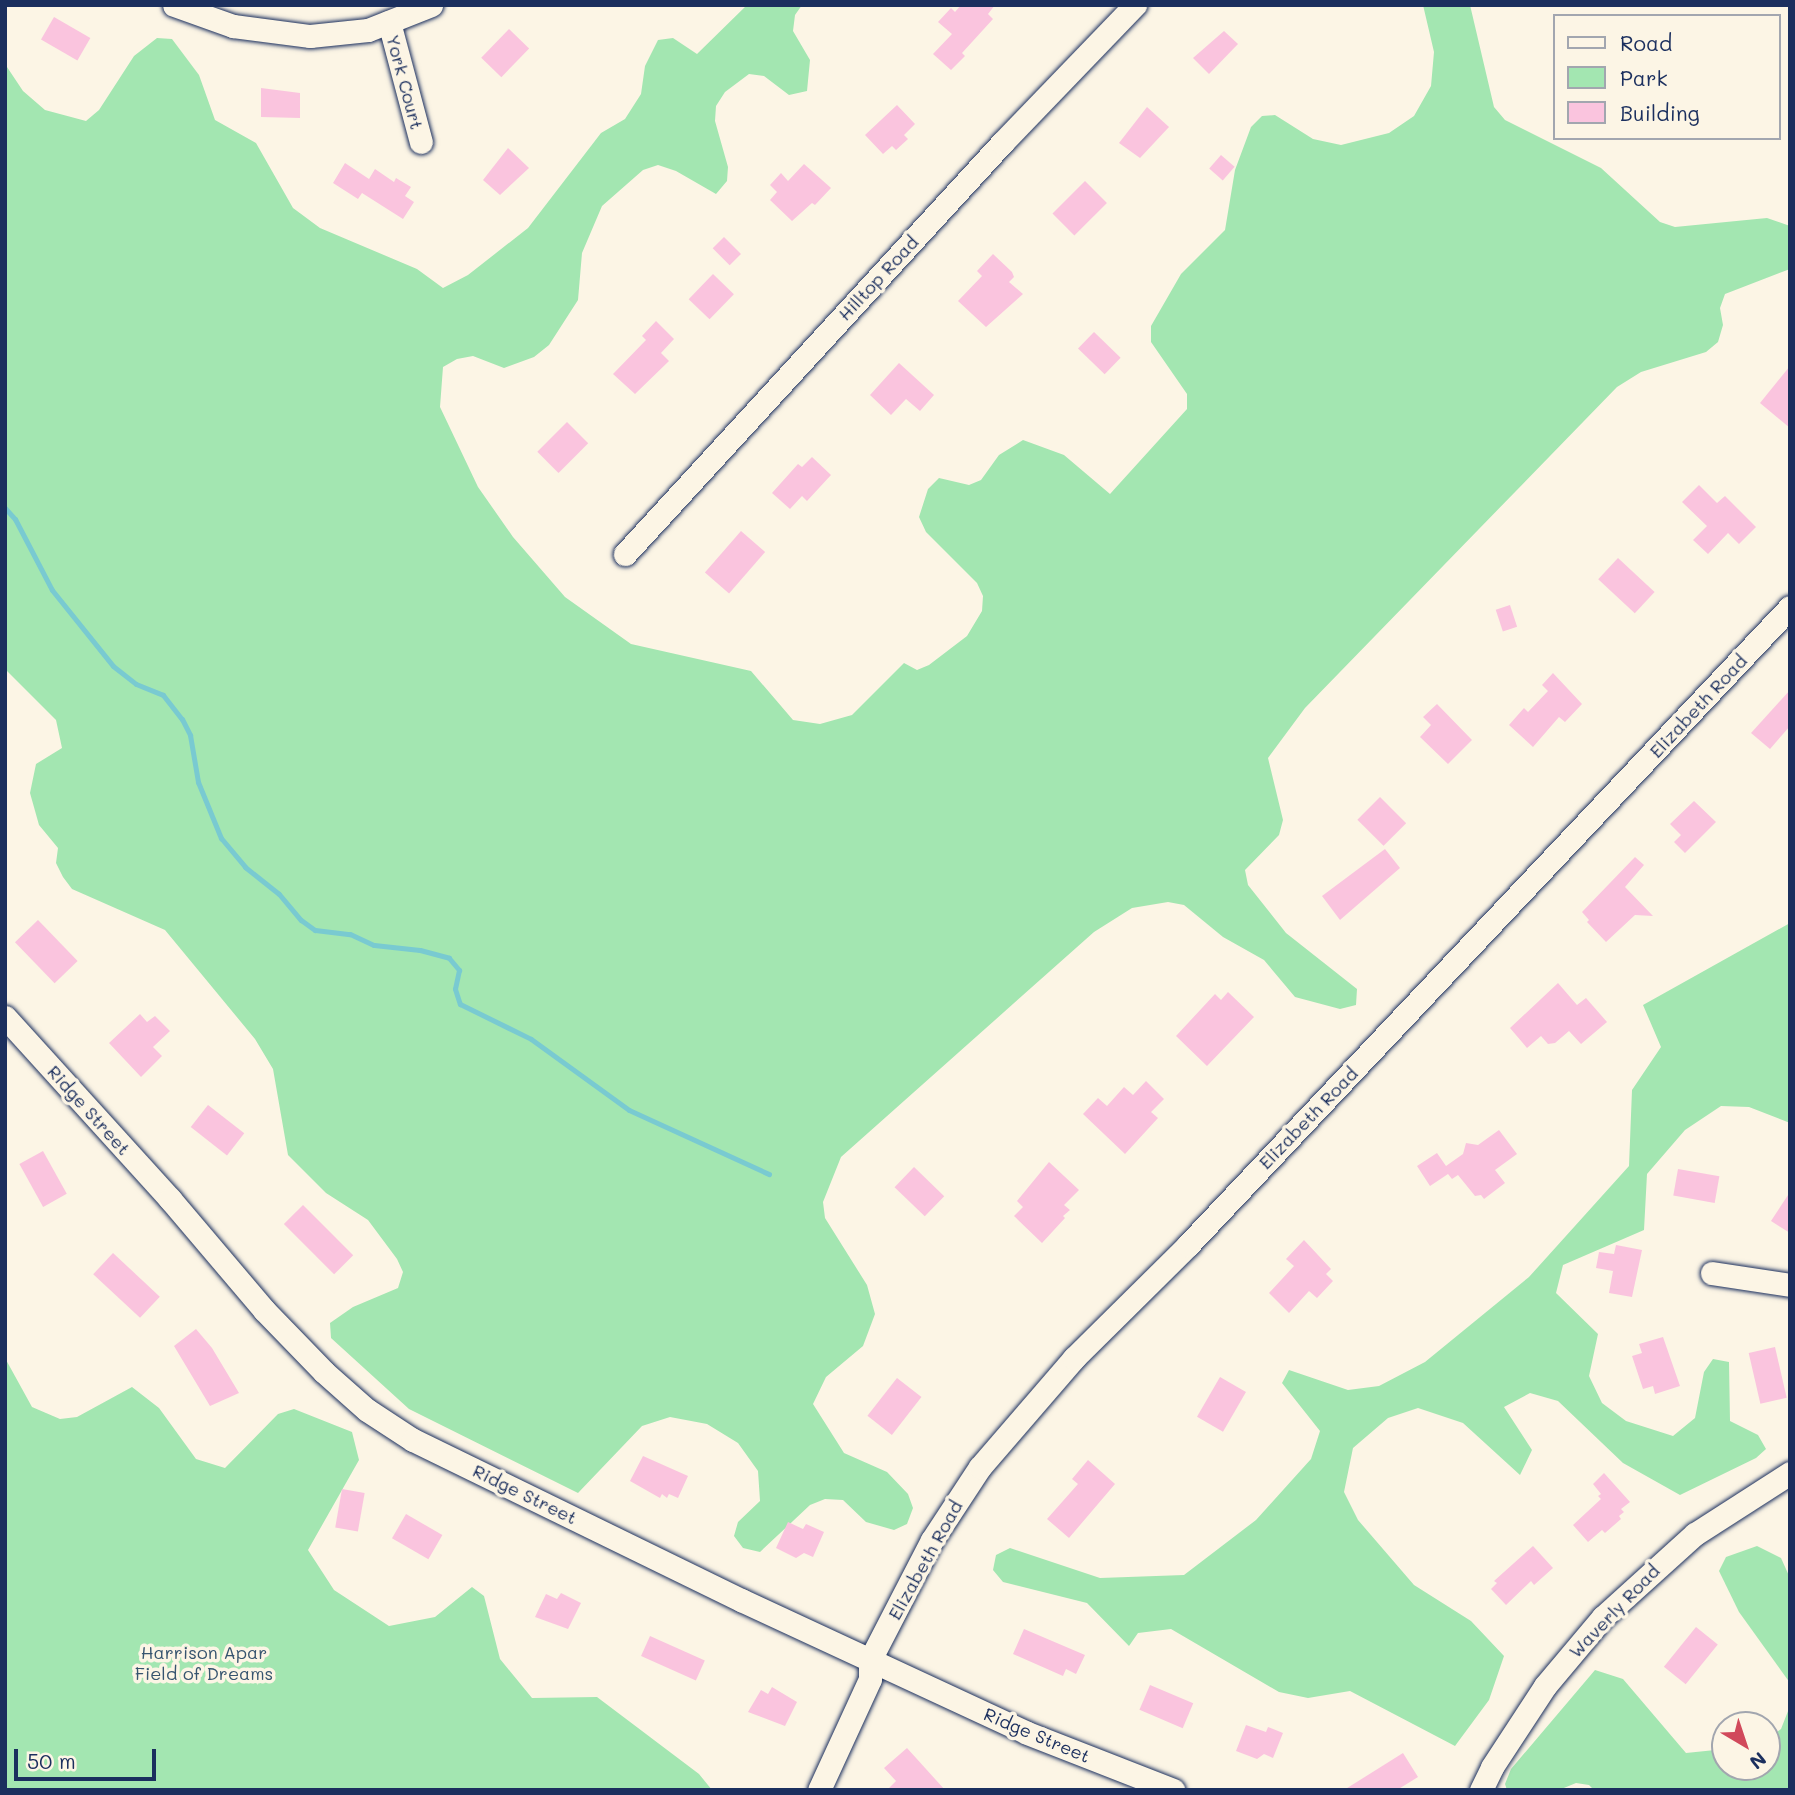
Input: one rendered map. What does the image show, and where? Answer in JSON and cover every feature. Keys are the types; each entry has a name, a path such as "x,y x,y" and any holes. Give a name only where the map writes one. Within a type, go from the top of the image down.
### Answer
{"street":[{"path":"174,5 233,26 310,36 368,30 431,5"},
{"name":"Hilltop Road","path":"625,554 1002,143 1135,5"},
{"name":"York Court","path":"389,22 421,142"},
{"name":"Elizabeth Road","path":"819,1790 870,1679 870,1660 932,1541 980,1467 1070,1362 1197,1235 1790,607"},
{"name":"Ridge Street","path":"5,1017 170,1199 264,1310 324,1372 367,1410 413,1440 870,1660 1027,1733 1173,1790"},
{"path":"1712,1273 1790,1285"},
{"name":"Waverly Road","path":"1481,1790 1492,1767 1545,1686 1603,1617 1695,1534 1790,1473"}],"green space":[{"path":"747,5 802,5 795,15 793,31 810,60 807,91 789,95 764,76 749,74 725,92 716,106 715,121 728,167 727,181 716,194 676,171 658,165 643,170 602,206 582,253 578,300 549,345 534,357 504,368 473,356 457,359 443,367 440,407 478,487 513,537 565,597 631,644 751,671 793,720 820,724 852,715 904,663 917,670 929,665 967,636 982,611 983,596 977,583 926,532 919,517 928,489 939,478 969,485 981,480 999,455 1023,440 1064,455 1110,494 1187,409 1187,394 1151,342 1151,326 1181,274 1225,230 1235,170 1251,127 1262,116 1275,115 1313,139 1341,145 1389,133 1414,116 1431,86 1434,52 1423,5 1470,5 1494,107 1505,120 1601,168 1660,222 1675,227 1767,218 1790,226 1790,269 1725,294 1720,308 1723,325 1718,342 1706,352 1641,372 1617,387 1305,708 1268,758 1283,820 1279,835 1245,870 1248,885 1286,933 1357,989 1356,1005 1340,1009 1295,997 1264,960 1223,937 1184,905 1168,902 1132,908 1094,932 841,1157 823,1202 825,1218 867,1285 875,1314 863,1346 826,1377 813,1404 844,1453 887,1472 908,1494 913,1508 907,1524 894,1530 866,1522 843,1500 825,1499 810,1505 760,1552 743,1548 734,1536 738,1522 760,1501 758,1471 738,1443 707,1424 670,1417 642,1426 578,1493 409,1409 331,1338 330,1323 353,1307 398,1288 403,1272 397,1259 368,1220 326,1193 288,1155 273,1069 255,1039 165,930 72,889 63,877 56,863 58,848 39,825 30,793 36,764 62,748 56,720 5,669 5,64 23,91 45,110 86,121 99,110 134,56 157,38 172,39 199,75 215,120 256,143 293,208 320,228 417,269 443,288 468,275 528,228 601,133 625,119 641,94 645,66 658,40 673,38 697,54"},
{"path":"1790,923 1790,1123 1749,1107 1721,1106 1685,1130 1647,1174 1644,1230 1563,1265 1556,1293 1598,1334 1589,1376 1602,1403 1626,1421 1673,1436 1695,1418 1704,1372 1713,1359 1729,1362 1730,1421 1758,1435 1766,1449 1756,1458 1680,1495 1623,1463 1558,1401 1530,1393 1504,1407 1532,1450 1520,1475 1463,1423 1418,1408 1388,1418 1353,1448 1344,1492 1358,1520 1414,1585 1471,1621 1504,1656 1489,1700 1455,1746 1350,1691 1308,1698 1279,1692 1171,1629 1138,1633 1129,1646 1087,1603 1003,1582 993,1570 996,1555 1010,1548 1100,1578 1184,1575 1256,1520 1311,1459 1320,1431 1282,1383 1289,1370 1348,1390 1379,1386 1425,1362 1529,1277 1629,1166 1632,1090 1661,1047 1643,1005"},
{"name":"Harrison Apar Field of Dreams","path":"5,1358 32,1407 60,1419 77,1417 132,1387 159,1408 196,1459 225,1468 278,1414 294,1409 352,1432 359,1460 308,1550 334,1590 389,1626 435,1617 472,1587 484,1596 500,1659 532,1698 597,1697 699,1774 712,1790 5,1790"},
{"path":"1757,1546 1781,1558 1790,1578 1790,1683 1739,1612 1719,1571 1726,1557"},
{"path":"1595,1670 1623,1679 1686,1753 1711,1750 1711,1781 1781,1781 1781,1729 1790,1706 1790,1790 1594,1790 1589,1785 1576,1783 1559,1790 1507,1790 1505,1784 1511,1769"}],"building":[{"path":"961,5 995,5 988,14 993,19 962,53 965,56 951,70 933,54 952,34 938,22 951,8 955,12"},
{"path":"54,17 90,38 77,61 41,40"},
{"path":"509,29 529,48 501,77 481,58"},
{"path":"1224,31 1238,44 1209,74 1193,58"},
{"path":"261,88 300,93 300,118 261,117"},
{"path":"897,105 915,124 904,135 908,139 896,150 892,146 883,154 865,135"},
{"path":"1147,107 1169,127 1140,158 1119,143"},
{"path":"508,148 529,168 500,195 483,180"},
{"path":"1221,155 1235,167 1223,180 1209,169"},
{"path":"345,163 369,179 375,169 394,182 396,178 411,187 405,196 414,202 403,219 362,193 358,199 333,183"},
{"path":"804,164 831,188 815,205 812,203 792,221 770,200 777,192 770,185 781,173 788,181"},
{"path":"1085,181 1107,203 1074,235 1052,214"},
{"path":"724,237 741,254 730,265 713,248"},
{"path":"993,254 1012,272 1014,277 1009,282 1023,294 986,327 958,301 982,276 977,271"},
{"path":"713,274 734,294 710,319 689,299"},
{"path":"656,321 674,339 661,353 669,361 635,394 613,374 646,340 642,336"},
{"path":"1094,332 1121,358 1105,374 1078,349"},
{"path":"899,363 934,395 920,411 906,399 891,415 870,395"},
{"path":"1790,366 1790,428 1760,403"},
{"path":"567,422 588,443 559,473 537,452"},
{"path":"812,457 831,475 807,501 802,496 790,509 772,493 798,464 802,467"},
{"path":"1699,485 1717,503 1725,496 1756,527 1739,544 1728,533 1708,554 1693,540 1707,526 1682,502"},
{"path":"741,531 765,552 729,594 705,573"},
{"path":"1618,558 1655,592 1635,613 1598,579"},
{"path":"1510,605 1517,627 1503,632 1496,610"},
{"path":"1553,673 1582,704 1565,722 1559,717 1533,747 1509,725 1524,708 1528,712 1548,691 1542,685"},
{"path":"1790,690 1790,726 1770,749 1751,733"},
{"path":"1437,704 1472,740 1448,764 1420,737 1431,725 1423,717"},
{"path":"1380,797 1406,823 1384,846 1357,820"},
{"path":"1694,801 1716,822 1685,853 1674,842 1681,835 1670,824"},
{"path":"1385,849 1400,868 1340,920 1322,896"},
{"path":"1635,857 1644,865 1625,887 1653,916 1635,915 1606,942 1587,922 1589,920 1582,912"},
{"path":"38,920 78,961 55,983 15,942"},
{"path":"1558,983 1577,1005 1586,998 1607,1022 1581,1044 1569,1031 1555,1043 1548,1044 1541,1036 1527,1048 1510,1028"},
{"path":"1228,992 1254,1017 1207,1066 1176,1036 1215,994 1221,1000"},
{"path":"140,1014 147,1022 155,1016 170,1031 153,1047 162,1056 141,1077 109,1043"},
{"path":"1146,1081 1164,1099 1151,1112 1158,1118 1125,1154 1083,1114 1098,1098 1107,1106 1124,1087 1133,1095"},
{"path":"208,1105 244,1133 227,1155 191,1127"},
{"path":"1499,1130 1517,1154 1495,1170 1505,1183 1484,1199 1481,1195 1475,1196 1458,1175 1452,1179 1448,1174 1430,1186 1417,1166 1437,1153 1446,1166 1463,1154 1466,1143 1478,1145"},
{"path":"43,1151 67,1194 43,1207 19,1164"},
{"path":"1049,1162 1079,1190 1064,1205 1070,1210 1063,1216 1065,1218 1042,1243 1014,1216 1023,1207 1017,1201"},
{"path":"914,1167 944,1196 925,1216 895,1187"},
{"path":"1678,1169 1719,1176 1715,1203 1673,1196"},
{"path":"1790,1192 1790,1233 1771,1221"},
{"path":"303,1205 353,1255 334,1274 284,1224"},
{"path":"1304,1240 1331,1269 1326,1274 1333,1281 1317,1298 1309,1291 1289,1313 1269,1293 1294,1266 1286,1259"},
{"path":"1616,1245 1642,1250 1632,1297 1609,1293 1613,1271 1596,1268 1599,1252 1614,1254"},
{"path":"113,1253 160,1297 140,1318 93,1274"},
{"path":"196,1329 212,1348 239,1393 210,1406 174,1346"},
{"path":"1663,1337 1680,1386 1655,1394 1653,1386 1643,1389 1632,1356 1642,1353 1639,1344"},
{"path":"1775,1347 1787,1398 1760,1404 1749,1353"},
{"path":"1220,1377 1246,1392 1223,1432 1197,1417"},
{"path":"897,1378 921,1397 892,1435 867,1416"},
{"path":"643,1456 688,1476 678,1498 669,1494 667,1498 662,1494 660,1498 630,1481"},
{"path":"1088,1460 1115,1484 1069,1538 1047,1519 1078,1484 1072,1479"},
{"path":"1604,1473 1630,1502 1621,1509 1624,1512 1619,1516 1621,1519 1605,1533 1602,1530 1588,1542 1573,1525 1601,1499 1598,1496 1601,1494 1593,1484"},
{"path":"342,1489 365,1493 358,1531 335,1527"},
{"path":"406,1514 442,1535 428,1559 392,1538"},
{"path":"788,1522 803,1529 806,1524 824,1532 813,1557 804,1553 796,1558 776,1548"},
{"path":"1533,1546 1553,1568 1534,1585 1531,1581 1506,1605 1491,1589 1497,1583 1494,1581"},
{"path":"561,1593 581,1603 568,1629 535,1617 546,1594 557,1599"},
{"path":"1696,1627 1718,1645 1686,1684 1664,1667"},
{"path":"1024,1629 1085,1655 1076,1674 1066,1669 1063,1676 1013,1654"},
{"path":"650,1636 705,1660 696,1681 641,1656"},
{"path":"1150,1685 1193,1703 1183,1728 1139,1710"},
{"path":"772,1687 797,1702 785,1726 748,1712 761,1690 768,1694"},
{"path":"1246,1725 1266,1732 1268,1727 1283,1733 1273,1758 1264,1754 1257,1759 1236,1751"},
{"path":"907,1748 945,1790 887,1790 896,1781 884,1768"},
{"path":"1403,1753 1418,1777 1397,1790 1344,1790"}],"waterway":[{"path":"5,508 15,519 52,590 113,666 136,684 163,695 182,719 190,735 198,782 221,838 245,867 279,894 301,920 315,930 350,934 374,945 420,950 449,958 459,970 455,989 460,1004 531,1039 629,1110 769,1174"}]}
